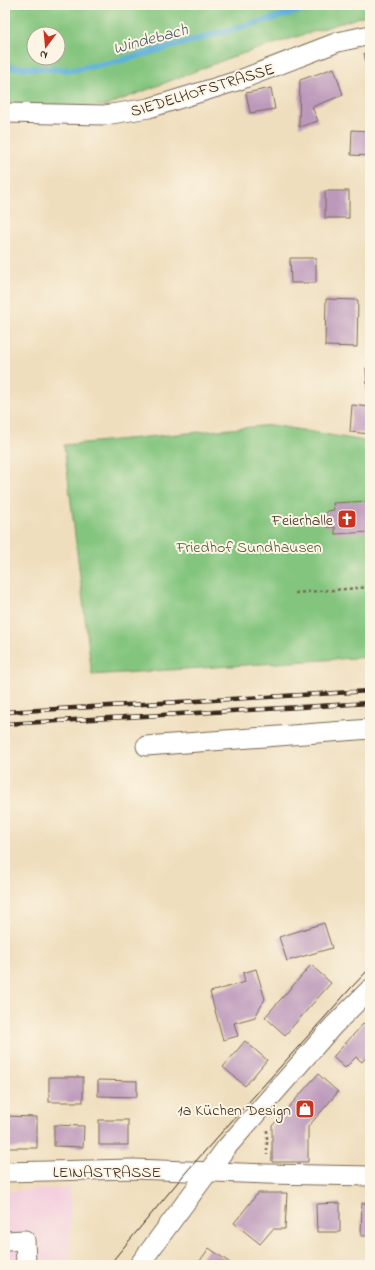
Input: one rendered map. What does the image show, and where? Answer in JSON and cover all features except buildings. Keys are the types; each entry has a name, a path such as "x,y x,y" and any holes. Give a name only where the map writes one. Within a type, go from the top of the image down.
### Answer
{"street":[{"name":"SIEDELHOFSTRASSE","path":"5,113 105,115 149,108 237,81 338,42 370,35"},
{"path":"146,746 370,729"},
{"path":"139,1265 208,1172 267,1101 334,1026 370,989"},
{"name":"LEINASTRASSE","path":"5,1172 133,1169 370,1176"},
{"path":"5,1241 24,1240 26,1265"}],"path":[{"path":"295,593 370,587"},
{"path":"267,1101 267,1174"}],"shaded area":[{"path":"70,1188 71,1265 5,1265 5,1191"}],"green space":[{"path":"5,5 370,5 370,14 232,57 105,106 5,104"},
{"name":"Friedhof Sundhausen","path":"272,425 370,442 370,657 92,675 64,445"}],"waterway":[{"name":"Windebach","path":"5,67 72,70 119,61 321,5"}],"tram line":[{"path":"109,1265 187,1171 370,968"}],"railway":[{"path":"5,712 370,691"},
{"path":"5,724 370,703"}],"place":[{"name":"Feierhalle","path":"347,519"},
{"name":"1a Küchen Design","path":"305,1109"}]}
